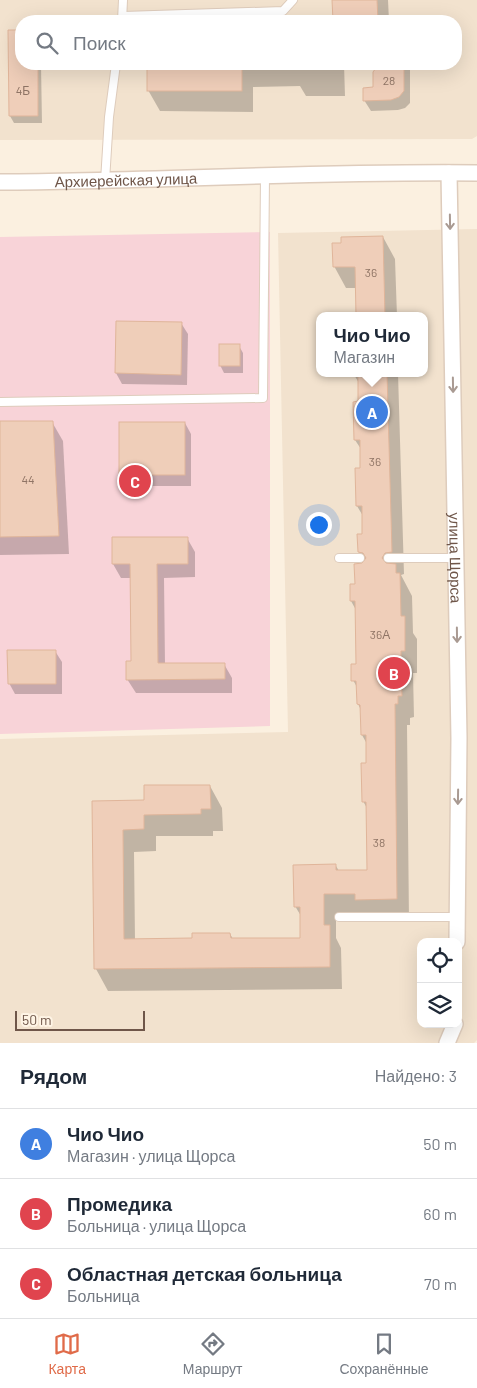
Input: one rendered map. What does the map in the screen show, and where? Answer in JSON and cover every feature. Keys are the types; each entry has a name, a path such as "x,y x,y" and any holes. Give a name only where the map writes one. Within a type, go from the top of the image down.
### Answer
{"street":[{"name":"Архиерейская улица","path":"0,182 105,181 258,175 477,173"},
{"name":"улица Щорса","path":"449,174 459,738 457,938"},
{"path":"447,1043 453,1028"}],"lane":[{"path":"122,15 123,0"},
{"path":"191,15 283,11 293,0"},
{"path":"105,181 109,116 115,70"},
{"path":"0,402 263,398 258,175"},
{"path":"339,558 360,558"},
{"path":"388,558 456,558"},
{"path":"339,917 456,917"}],"shaded area":[{"path":"0,0 477,0 477,136 472,139 0,140"},
{"path":"477,229 477,1040 474,1043 0,1043 0,739 288,732 278,233"},
{"path":"270,232 270,726 0,734 0,237"}],"building":[{"path":"332,0 377,0 378,15 333,15"},
{"path":"8,30 15,30 15,70 38,70 38,116 9,116"},
{"path":"147,70 242,70 242,91 147,91"},
{"path":"374,70 404,70 404,91 399,97 391,100 363,101 363,88 373,87"},
{"path":"383,236 385,312 356,312 355,267 333,267 332,243 341,243 341,237"},
{"path":"116,321 182,322 181,375 115,373"},
{"path":"219,344 240,344 240,366 219,366"},
{"path":"358,377 387,377 392,552 385,553 382,558 386,563 396,564 396,573 400,573 401,616 405,616 405,651 401,651 402,696 398,696 398,704 395,704 397,899 355,900 355,894 324,894 324,925 330,925 330,967 94,969 92,801 144,800 144,785 210,785 211,809 201,809 201,814 144,815 144,829 123,830 124,939 192,938 192,933 230,933 231,938 300,938 300,907 294,907 293,865 336,864 336,870 367,870 366,802 362,802 361,763 366,763 366,735 361,735 360,705 357,704 356,681 351,681 351,664 356,664 355,601 350,601 350,584 355,584 354,564 362,563 366,558 363,553 358,552 357,534 362,534 362,506 356,506 355,468 360,468 360,440 354,440 353,402 358,401"},
{"path":"0,421 53,421 59,536 0,537"},
{"path":"119,422 185,422 185,475 119,475"},
{"path":"112,537 188,537 188,564 157,564 158,663 225,663 225,679 126,680 126,661 131,661 130,564 112,564"},
{"path":"7,650 56,650 56,684 8,684"}],"place":[{"name":"Чио Чио","path":"372,412"},
{"name":"Областная детская больница","path":"135,481"},
{"name":"Промедика","path":"394,673"}]}
